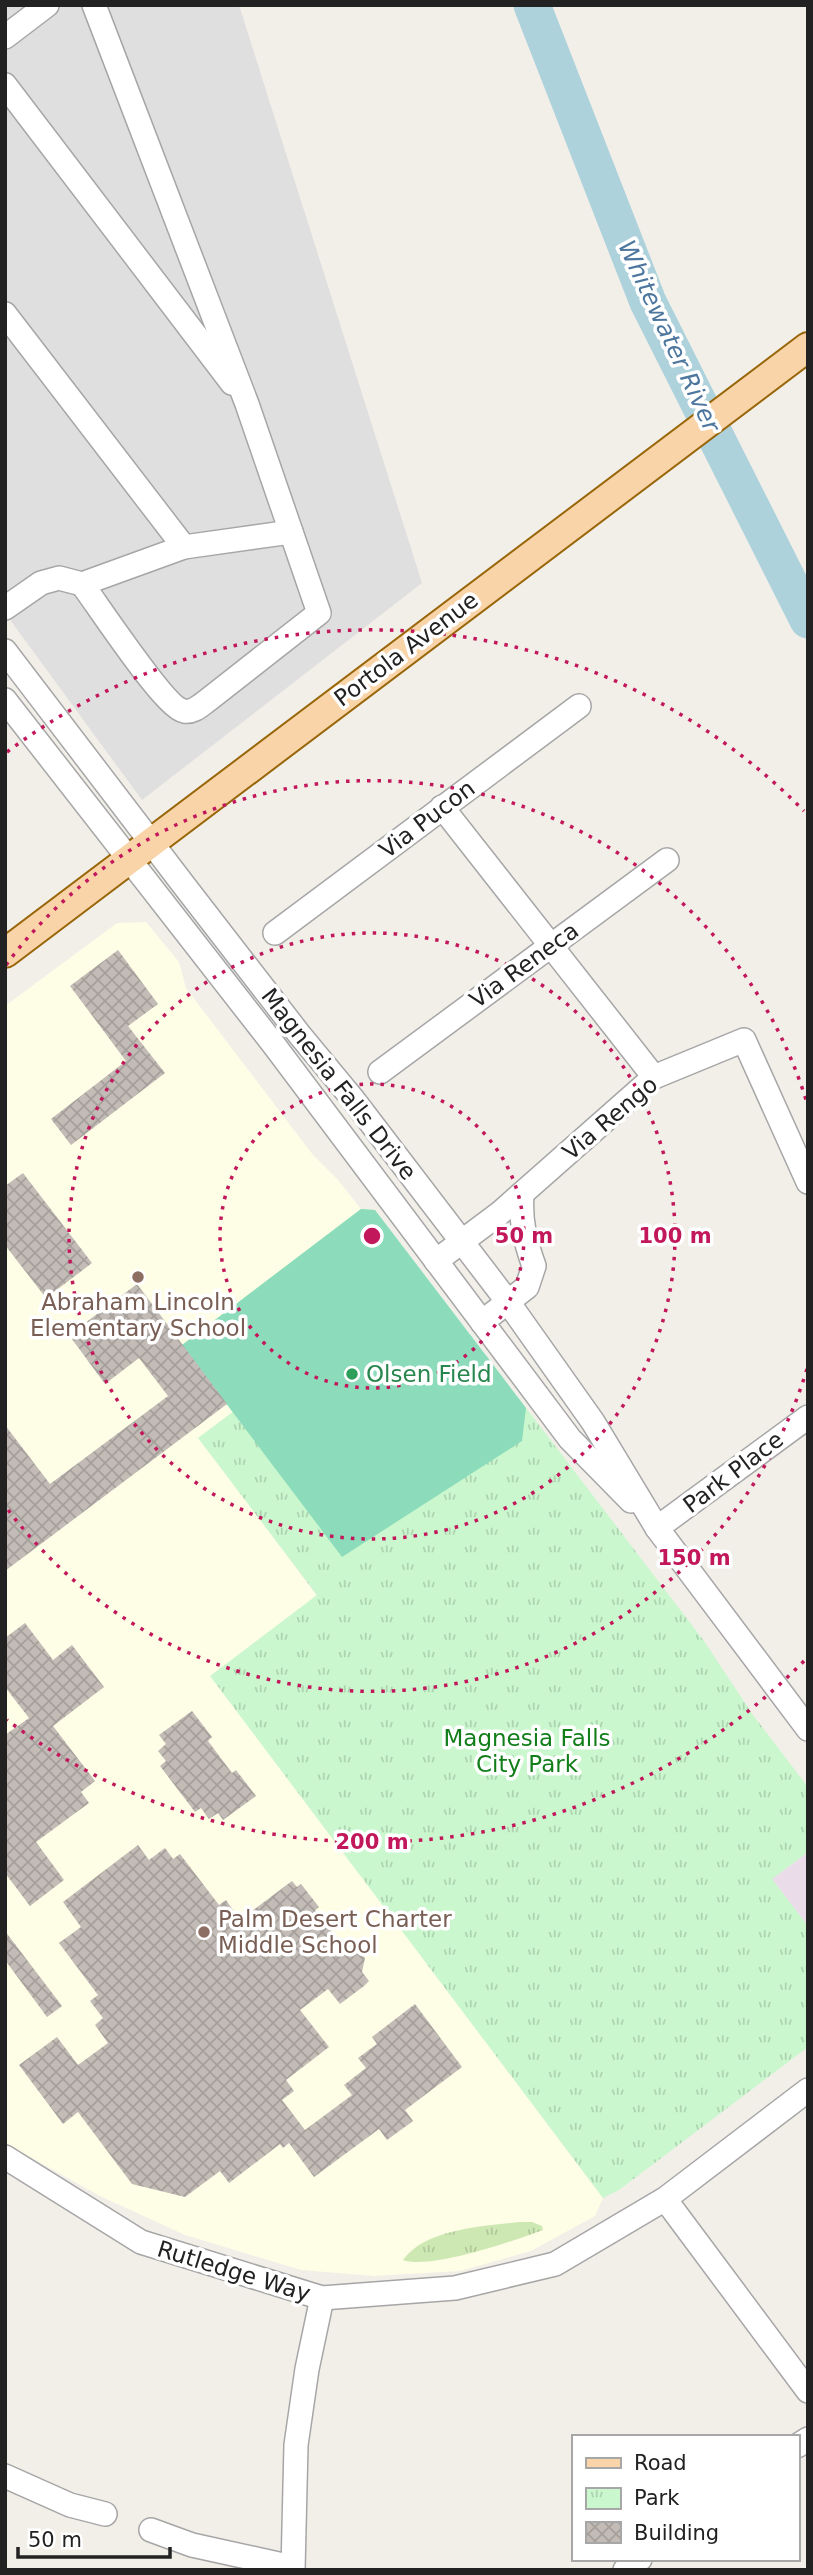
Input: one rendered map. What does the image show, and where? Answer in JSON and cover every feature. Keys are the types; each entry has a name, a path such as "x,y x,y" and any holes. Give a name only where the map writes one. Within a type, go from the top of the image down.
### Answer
{"main road":[{"name":"Portola Avenue","path":"5,953 808,347"}],"street":[{"path":"5,37 47,5"},
{"path":"82,584 170,704 182,711 192,711 319,613 247,404 94,5"},
{"path":"5,85 247,404"},
{"path":"5,314 184,547"},
{"path":"5,608 41,583 59,578 82,584 184,547 291,532"},
{"name":"Magnesia Falls Drive","path":"5,651 508,1302 593,1422 657,1528"},
{"name":"Magnesia Falls Drive","path":"5,700 274,1045 570,1439 657,1528 804,1716"},
{"name":"Via Pucon","path":"275,933 579,706"},
{"path":"442,807 654,1077"},
{"name":"Via Reneca","path":"380,1072 667,860"},
{"name":"Via Rengo","path":"436,1261 522,1194 654,1077 744,1040 808,1182"},
{"path":"482,1322 527,1287 534,1266 525,1243 522,1194"},
{"name":"Park Place","path":"657,1528 808,1417"},
{"name":"Rutledge Way","path":"5,2157 141,2242 322,2298 456,2288 555,2263 665,2199 808,2090"},
{"path":"665,2199 808,2391"},
{"path":"151,2530 192,2545 293,2568 296,2445 307,2370 322,2298"},
{"path":"5,2476 70,2505 105,2514"}],"shaded area":[{"path":"5,5 239,5 422,583 142,800 5,613"},
{"name":"Palm Desert Charter Middle School","path":"146,922 179,962 186,988 313,1155 361,1209 183,1345 234,1411 199,1438 317,1596 211,1676 603,2198 595,2216 531,2251 460,2271 374,2276 301,2270 185,2235 100,2196 5,2143 5,1006 117,923"},
{"path":"808,1852 808,1926 772,1879"}],"green space":[{"name":"Magnesia Falls City Park","path":"361,1209 375,1210 704,1641 753,1715 808,1787 808,1852 772,1879 808,1926 808,2047 619,2190 603,2198 210,1676 317,1595 198,1438 234,1411 182,1345"},
{"name":"Olsen Field","path":"361,1209 375,1210 526,1408 522,1441 342,1557 182,1345"},
{"path":"532,2222 542,2226 543,2230 452,2258 416,2262 403,2260 413,2250 440,2235"}],"building":[{"path":"118,950 158,1004 128,1026 165,1073 71,1145 51,1119 126,1061 70,986"},
{"path":"23,1173 92,1263 46,1298 5,1245 5,1186"},
{"path":"137,1284 227,1404 5,1571 5,1425 50,1484 168,1396 139,1358 105,1384 69,1335"},
{"path":"25,1623 53,1660 72,1645 104,1687 53,1726 95,1781 81,1792 89,1803 36,1842 64,1880 30,1906 5,1873 5,1735 29,1718 5,1687 5,1638"},
{"path":"192,1711 212,1737 208,1741 232,1773 236,1770 256,1796 223,1820 218,1813 209,1819 201,1808 195,1812 160,1766 166,1761 158,1751 166,1744 159,1735"},
{"path":"138,1845 149,1860 165,1848 173,1859 180,1854 219,1905 226,1900 240,1920 292,1881 297,1887 301,1884 319,1907 315,1910 341,1944 355,1945 365,1958 362,1972 369,1981 364,1986 340,2004 328,1989 300,2010 329,2047 286,2080 294,2091 282,2100 305,2130 352,2095 344,2085 366,2068 358,2058 377,2044 372,2037 415,2004 462,2067 405,2110 413,2121 387,2140 379,2129 314,2177 289,2143 283,2148 280,2144 229,2183 220,2171 185,2197 132,2184 78,2112 63,2124 19,2065 57,2037 78,2065 108,2043 95,2025 103,2018 90,2001 98,1995 59,1943 81,1927 63,1902"},
{"path":"5,1931 62,2006 47,2017 5,1960"}],"waterway":[{"name":"Whitewater River","path":"532,5 648,302 808,620"}],"place":[{"name":"Abraham Lincoln Elementary School","path":"138,1277"},
{"name":"Olsen Field","path":"352,1374"},
{"name":"Palm Desert Charter Middle School","path":"204,1932"}]}
